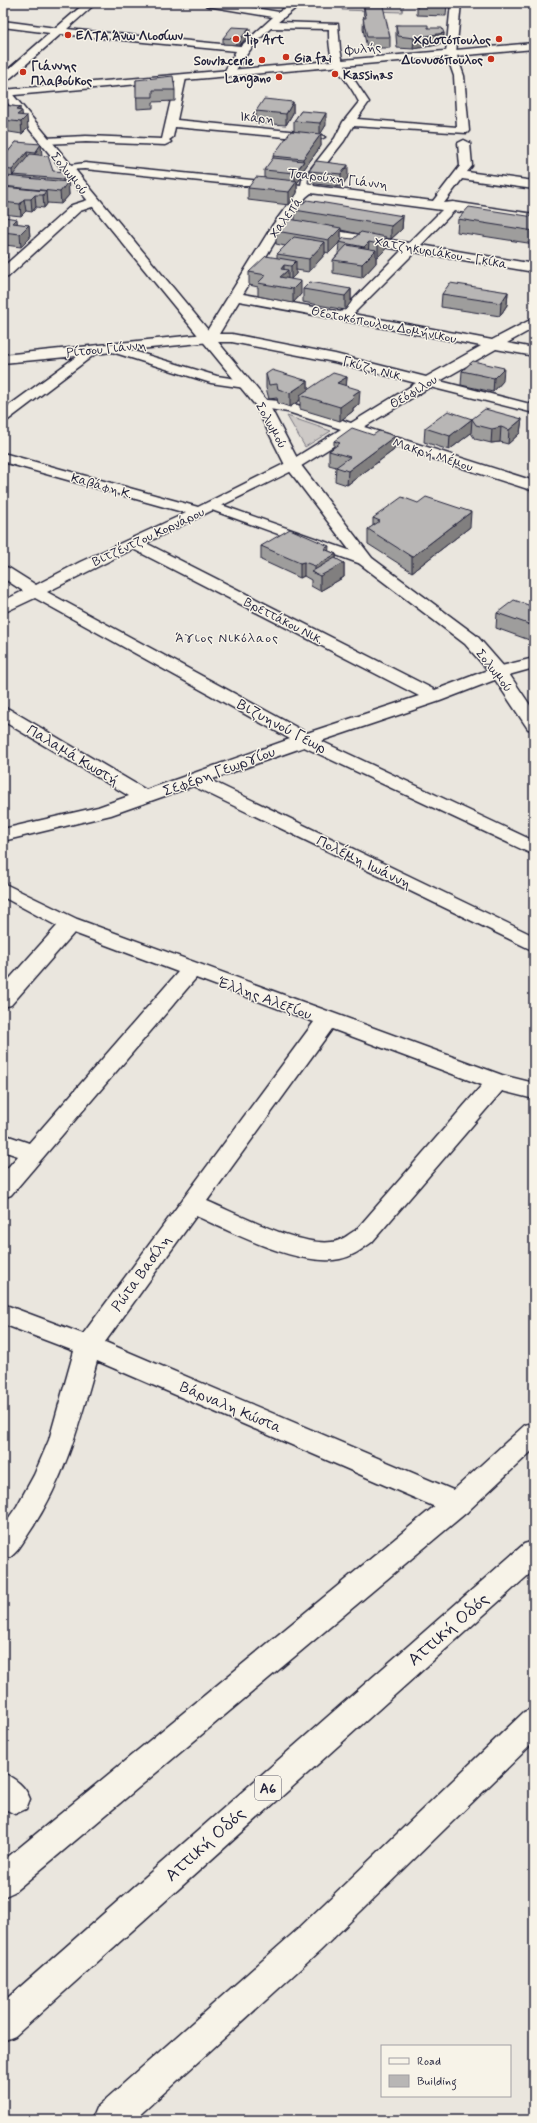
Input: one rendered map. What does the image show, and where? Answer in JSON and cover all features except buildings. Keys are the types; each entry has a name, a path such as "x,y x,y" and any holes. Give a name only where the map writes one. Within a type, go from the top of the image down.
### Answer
{"main road":[{"path":"3,79 91,3"},
{"path":"208,3 281,15"},
{"path":"228,74 232,65 243,49 272,25 281,15 297,3"},
{"path":"349,122 463,131 459,76 451,53 456,3"},
{"path":"3,24 243,49"},
{"path":"272,25 334,26 334,52 338,64"},
{"name":"Φυλής","path":"4,92 228,74 534,46"},
{"name":"Χαλεπά","path":"210,338 234,296 278,226 302,194 309,189 306,182 340,139 349,122 364,102 359,91 338,64"},
{"path":"150,173 165,142 171,123 181,78"},
{"name":"Σολωμού","path":"4,92 94,202 210,338 262,404 293,465 366,560 471,640 499,672 534,725"},
{"name":"Ικάρη","path":"171,123 340,139"},
{"path":"45,141 86,140 165,142"},
{"path":"437,204 466,166 464,144"},
{"name":"Τσαρούχη Γιάννη","path":"66,168 84,166 309,189 453,206 534,218"},
{"path":"460,175 534,185"},
{"path":"3,274 25,252 76,208 94,202"},
{"path":"344,316 453,206"},
{"name":"Χατζηκυριάκου - Γκίκα","path":"278,226 534,268"},
{"path":"10,251 25,252"},
{"name":"Θεοτοκόπουλου Δομήνικου","path":"234,296 534,352"},
{"name":"Θεόφιλου","path":"293,465 427,382 496,345 534,322"},
{"name":"Ρίτσου Γιάννη","path":"3,359 210,338"},
{"name":"Γκύζη Νικ.","path":"210,338 232,338 335,358 534,409"},
{"path":"109,348 216,380 245,384"},
{"path":"3,417 80,360 91,350"},
{"name":"Μακρή Μέμου","path":"262,404 290,408 534,486"},
{"name":"Καβάφη Κ.","path":"3,457 206,509"},
{"name":"Βιτζέντζου Κορνάρου","path":"3,608 293,465"},
{"name":"Βρεττάκου Νικ.","path":"134,543 434,697"},
{"name":"Βιζυηνού Γεωρ","path":"3,571 36,592 305,740 534,849"},
{"name":"Σεφέρη Γεωργίου","path":"8,829 104,811 305,740 434,697 499,672 534,663"},
{"name":"Παλαμά Κωστή","path":"3,713 144,797"},
{"name":"Πολέμη Ιωάννη","path":"195,780 534,944"},
{"name":"Έλλης Αλεξίου","path":"3,889 70,924 327,1021 497,1082 534,1091"},
{"path":"3,1000 70,924"},
{"path":"3,1189 191,970"},
{"name":"Ρώτα Βασίλη","path":"4,1546 26,1514 46,1480 60,1446 88,1346 327,1021"},
{"path":"191,1204 278,1241 312,1250 340,1250 364,1236 497,1082"},
{"path":"3,1142 33,1153"},
{"name":"Βάρναλη Κώστα","path":"3,1314 88,1346 457,1504"},
{"path":"3,1881 457,1504 534,1433"},
{"name":"Αττική Οδός","path":"3,2024 534,1553"},
{"path":"108,2120 309,1940 534,1722"}],"lane":[{"path":"206,509 366,560"}],"shaded area":[{"path":"344,3 404,3 402,12 342,10"},
{"path":"287,416 331,431 305,447"}],"place":[{"name":"ΕΛΤΑ Άνω Λιοσίων","path":"68,35"},
{"name":"Tip Art","path":"236,39"},
{"name":"Χριστόπουλος","path":"499,39"},
{"name":"Gia fai","path":"286,57"},
{"name":"Διονυσόπουλος","path":"491,59"},
{"name":"Souvlacerie","path":"262,60"},
{"name":"Γιάννης Πλαβούκος","path":"23,72"},
{"name":"Kassinas","path":"335,74"},
{"name":"Langano","path":"279,77"}],"district":[{"name":"Άγιος Νικόλαος","path":"227,637"}]}
